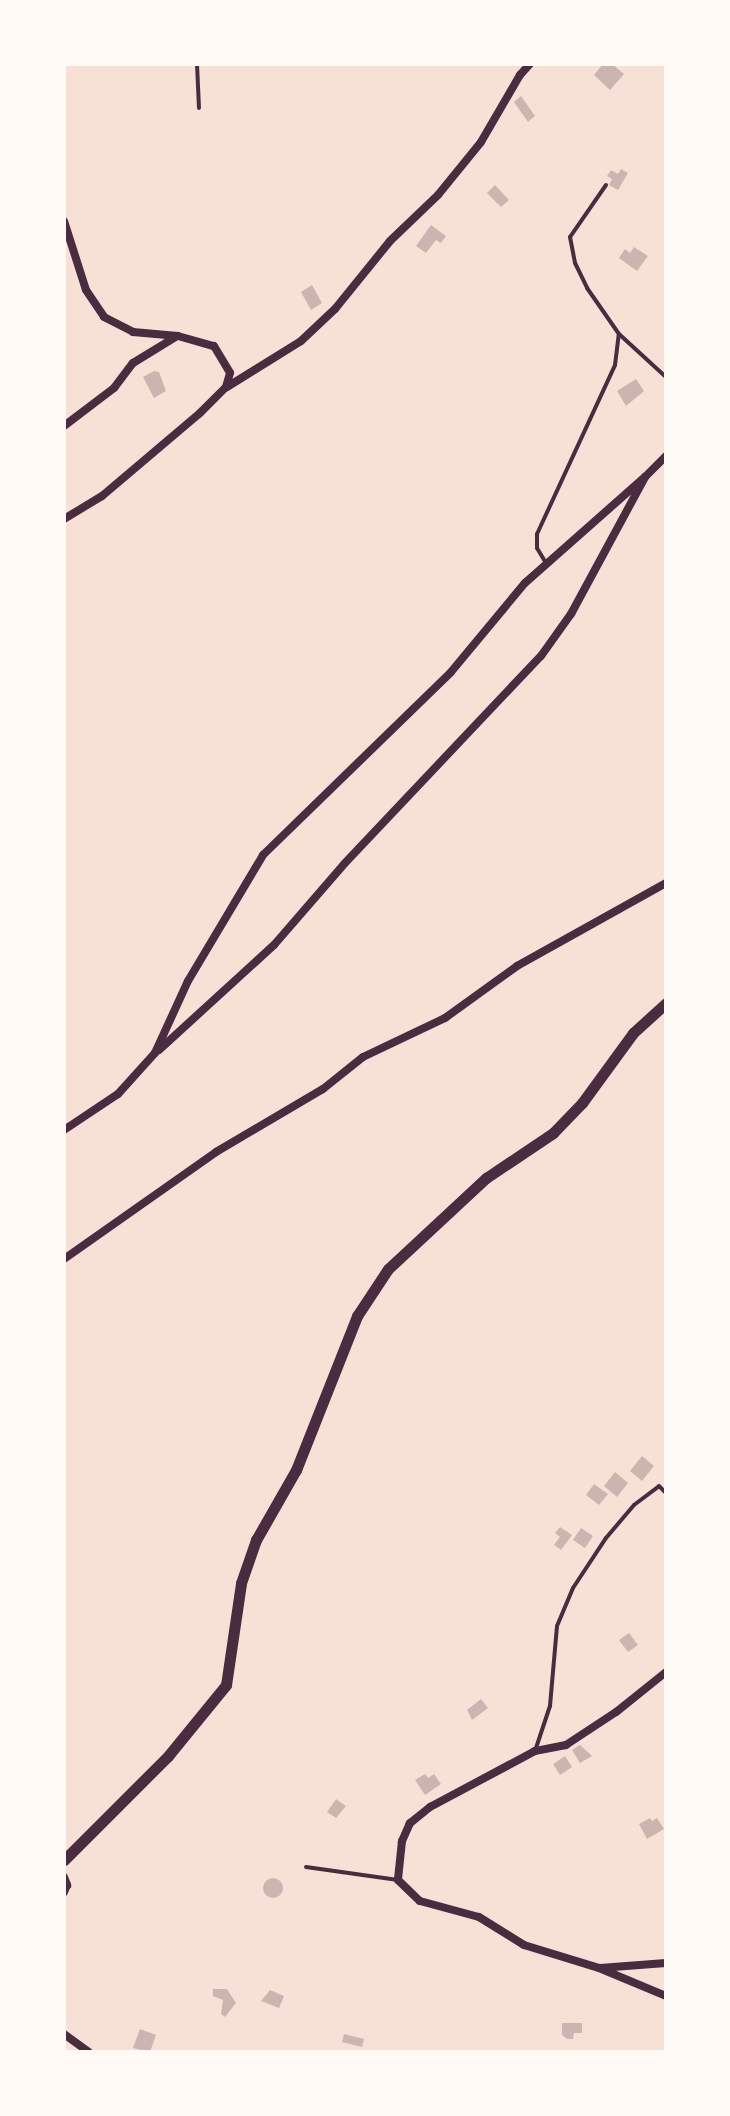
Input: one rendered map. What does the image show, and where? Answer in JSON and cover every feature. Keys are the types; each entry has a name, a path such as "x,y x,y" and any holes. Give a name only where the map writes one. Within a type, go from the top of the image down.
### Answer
{"street":[{"path":"64,519 102,496 226,387 301,341 335,309 390,241 438,195 481,142 520,75 530,64"},
{"path":"64,221 86,290 104,317 133,332 178,336 214,346 230,373 226,387"},
{"path":"64,426 114,388 133,363 178,336"},
{"path":"155,1053 188,981 263,855 451,672 546,563 666,456"},
{"path":"64,1130 118,1094 155,1053 274,945 345,863 541,656 571,614 645,477"},
{"path":"64,1259 216,1152 323,1089 363,1057 445,1018 517,966 666,883"},
{"path":"64,1860 168,1756 226,1685 241,1583 256,1540 296,1470 357,1316 388,1269 486,1178 553,1133 582,1103 633,1033 666,1003"},
{"path":"666,1672 616,1712 566,1745 535,1751 444,1797 410,1823 402,1841 398,1880 420,1901 479,1917 524,1945 599,1968 666,1996"},
{"path":"64,1877 67,1885 64,1892"},
{"path":"599,1968 666,1963"},
{"path":"64,2034 89,2052"}],"lane":[{"path":"197,64 199,108"},
{"path":"606,185 570,237 575,263 587,288 619,334 666,377"},
{"path":"546,563 537,548 537,534 615,365 619,334"},
{"path":"535,1751 550,1706 557,1626 573,1588 606,1538 634,1505 659,1486 666,1493"},
{"path":"306,1867 398,1880"}],"building":[{"path":"603,64 612,64 624,74 610,90 594,75"},
{"path":"521,96 535,116 528,122 514,102"},
{"path":"621,169 628,173 618,190 609,185 612,179 607,176 611,170 618,174"},
{"path":"495,185 509,200 501,207 487,193"},
{"path":"431,225 446,236 441,243 436,240 426,253 416,246"},
{"path":"634,247 648,256 637,271 619,258 625,249 630,253"},
{"path":"312,285 322,303 311,310 301,292"},
{"path":"154,371 159,372 166,391 154,398 143,377"},
{"path":"636,379 644,391 626,406 617,391"},
{"path":"642,1456 654,1466 642,1481 630,1471"},
{"path":"615,1472 628,1483 617,1497 604,1486"},
{"path":"594,1484 608,1494 599,1505 586,1495"},
{"path":"560,1527 572,1535 561,1550 554,1545 560,1537 555,1533"},
{"path":"581,1528 593,1536 585,1548 573,1540"},
{"path":"629,1633 638,1645 628,1652 619,1640"},
{"path":"481,1699 488,1708 472,1720 467,1710"},
{"path":"580,1745 592,1756 580,1763 572,1750"},
{"path":"565,1756 572,1767 560,1775 553,1764"},
{"path":"425,1774 428,1778 434,1774 441,1784 425,1795 415,1780"},
{"path":"336,1799 346,1806 336,1818 327,1812"},
{"path":"650,1818 652,1821 657,1818 664,1829 647,1839 639,1824"},
{"path":"273,1878 280,1881 283,1888 280,1895 273,1898 266,1895 263,1888 266,1881"},
{"path":"213,1989 227,1989 236,2003 225,2017 221,2014 223,2000 213,1996"},
{"path":"270,1990 284,1996 279,2008 261,2001"},
{"path":"562,2023 582,2023 582,2033 574,2033 573,2039 567,2039 562,2035"},
{"path":"140,2029 156,2035 150,2052 133,2048"},
{"path":"344,2034 364,2039 362,2047 342,2042"}]}
